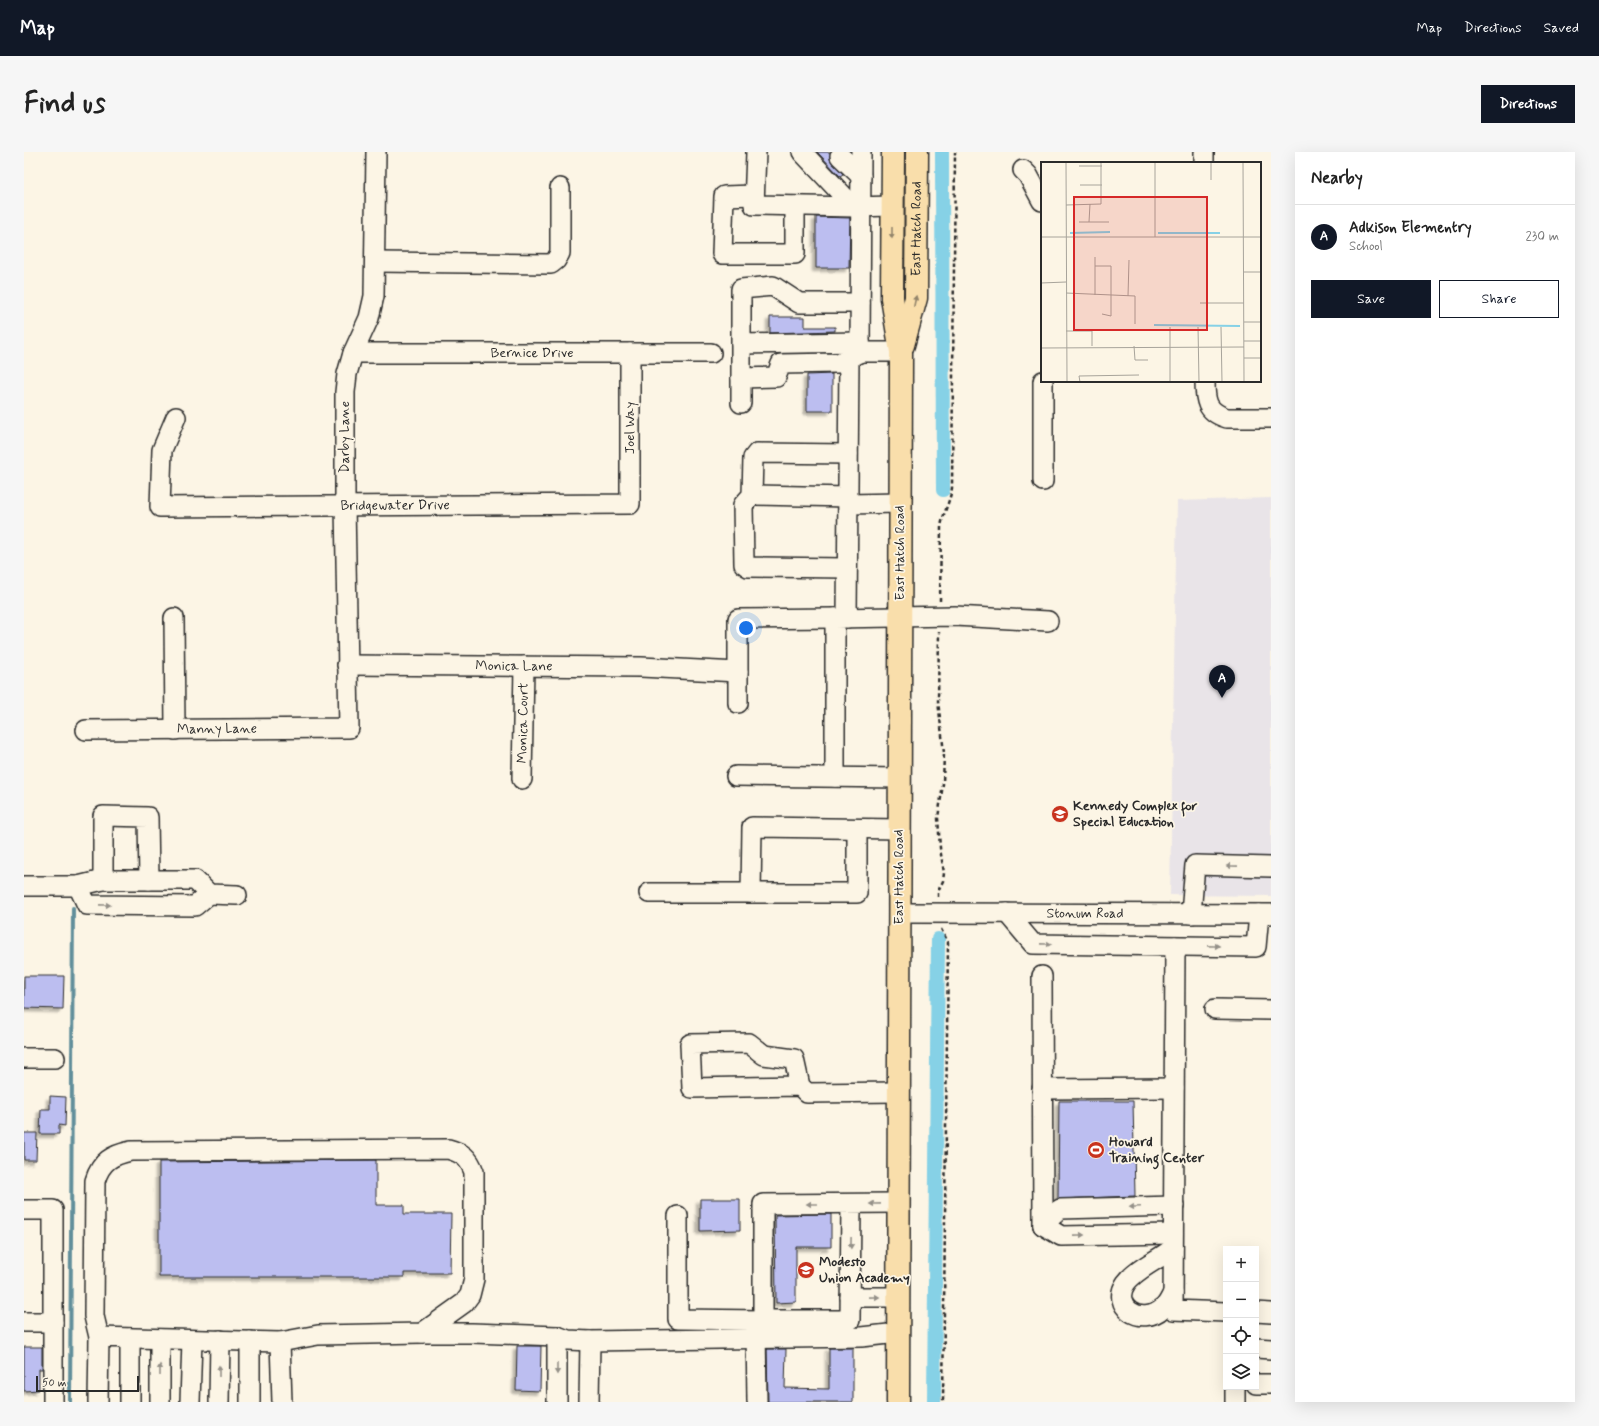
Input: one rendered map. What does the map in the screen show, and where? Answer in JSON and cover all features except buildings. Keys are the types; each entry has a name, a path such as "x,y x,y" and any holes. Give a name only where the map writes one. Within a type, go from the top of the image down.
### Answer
{"main road":[{"name":"East Hatch Road","path":"893,152 892,298 901,352 898,1402"},
{"name":"East Hatch Road","path":"901,352 916,298 917,152"}],"street":[{"name":"Darby Lane","path":"349,728 345,505 345,392 347,374 353,353 369,318 374,296 376,152"},
{"path":"756,152 754,205 857,207 892,206"},
{"path":"802,152 857,207"},
{"path":"835,777 841,618 847,568 848,454 860,303 857,207 861,176 861,152"},
{"path":"840,156 861,176"},
{"path":"1023,170 1028,175 1041,199"},
{"path":"375,262 551,264 556,260 560,253 560,188"},
{"path":"754,195 724,196 722,254 795,254 795,206"},
{"path":"741,403 741,289 773,286 799,303 860,303"},
{"path":"741,344 901,352"},
{"path":"741,378 776,377 781,364 838,363 856,350"},
{"name":"Bernice Drive","path":"353,353 710,353"},
{"name":"Joel Way","path":"630,353 630,504"},
{"path":"1044,382 1044,481"},
{"path":"1205,382 1207,402 1214,413 1227,418 1271,418"},
{"name":"Bridgewater Drive","path":"176,417 162,450 160,507 630,504"},
{"path":"847,568 748,567 744,564 743,505 752,495 753,458 757,453 848,454"},
{"path":"752,495 900,503"},
{"path":"738,703 738,619 939,616 1048,621"},
{"path":"174,618 175,730"},
{"name":"Monica Lane","path":"347,665 641,667 738,672"},
{"name":"Monica Court","path":"522,779 524,666"},
{"name":"Manny Lane","path":"86,730 349,728"},
{"path":"736,776 899,778"},
{"path":"103,880 103,816 148,817 149,880"},
{"path":"751,893 752,827 899,829"},
{"path":"649,893 857,893 857,828"},
{"path":"1192,914 1195,865 1271,866"},
{"path":"24,886 78,886 103,880 195,880 208,894"},
{"path":"78,886 87,905 195,906 208,894 237,895"},
{"name":"Stonum Road","path":"899,913 1265,914"},
{"path":"1007,913 1033,944 1256,947 1265,914"},
{"path":"1174,946 1173,1310 1223,1312"},
{"path":"1042,976 1043,1225"},
{"path":"1215,1009 1271,1010"},
{"path":"800,1086 692,1088 690,1044 750,1042 764,1055 794,1059 800,1086 807,1093 898,1092"},
{"path":"24,1058 56,1058"},
{"path":"1042,1089 1174,1088"},
{"path":"98,1402 99,1337 94,1316 95,1181 98,1171 105,1162 115,1155 131,1151 448,1149 460,1152 470,1161 474,1172 474,1279 470,1295 464,1303 422,1333"},
{"path":"757,1401 758,1330 764,1204 898,1203"},
{"path":"99,1337 280,1342 318,1335 472,1333 557,1336 568,1340 590,1341 758,1330 850,1320 851,1204"},
{"path":"1043,1225 1060,1209 1174,1206"},
{"path":"24,1210 53,1210 53,1402"},
{"path":"678,1216 678,1319 758,1330 861,1337 898,1333"},
{"path":"1043,1225 1061,1236 1173,1241"},
{"path":"1173,1241 1163,1257 1135,1274 1128,1281 1123,1292 1123,1303 1128,1310 1134,1314 1148,1316 1163,1309 1173,1293"},
{"path":"850,1297 898,1297"},
{"path":"1259,1312 1271,1313"},
{"path":"24,1322 53,1322"},
{"path":"557,1336 570,1331 758,1330"},
{"path":"557,1336 557,1402"},
{"path":"130,1338 130,1402"},
{"path":"160,1339 160,1402"},
{"path":"190,1402 192,1340"},
{"path":"219,1402 220,1340"},
{"path":"250,1341 250,1402"},
{"path":"589,1402 590,1341"},
{"path":"280,1342 282,1402"},
{"path":"1259,1348 1271,1349"},
{"path":"1259,1384 1271,1384"},
{"path":"1235,1402 1236,1390"}],"path":[{"path":"943,1402 948,942 939,926 938,891 943,881 944,873 940,848 938,818 943,784 944,753 938,702 941,527 942,518 951,499 952,488 956,152"}],"shaded area":[{"path":"1271,498 1271,896 1170,895 1177,501"}],"waterway":[{"path":"942,152 943,490"},
{"path":"70,1402 73,908"},
{"path":"934,1402 938,939"}],"place":[{"name":"Adkison Elementry","path":"1222,698"},
{"name":"Kennedy Complex for Special Education","path":"1060,814"},
{"name":"Howard Training Center","path":"1096,1150"},
{"name":"Modesto Union Academy","path":"806,1270"}]}
